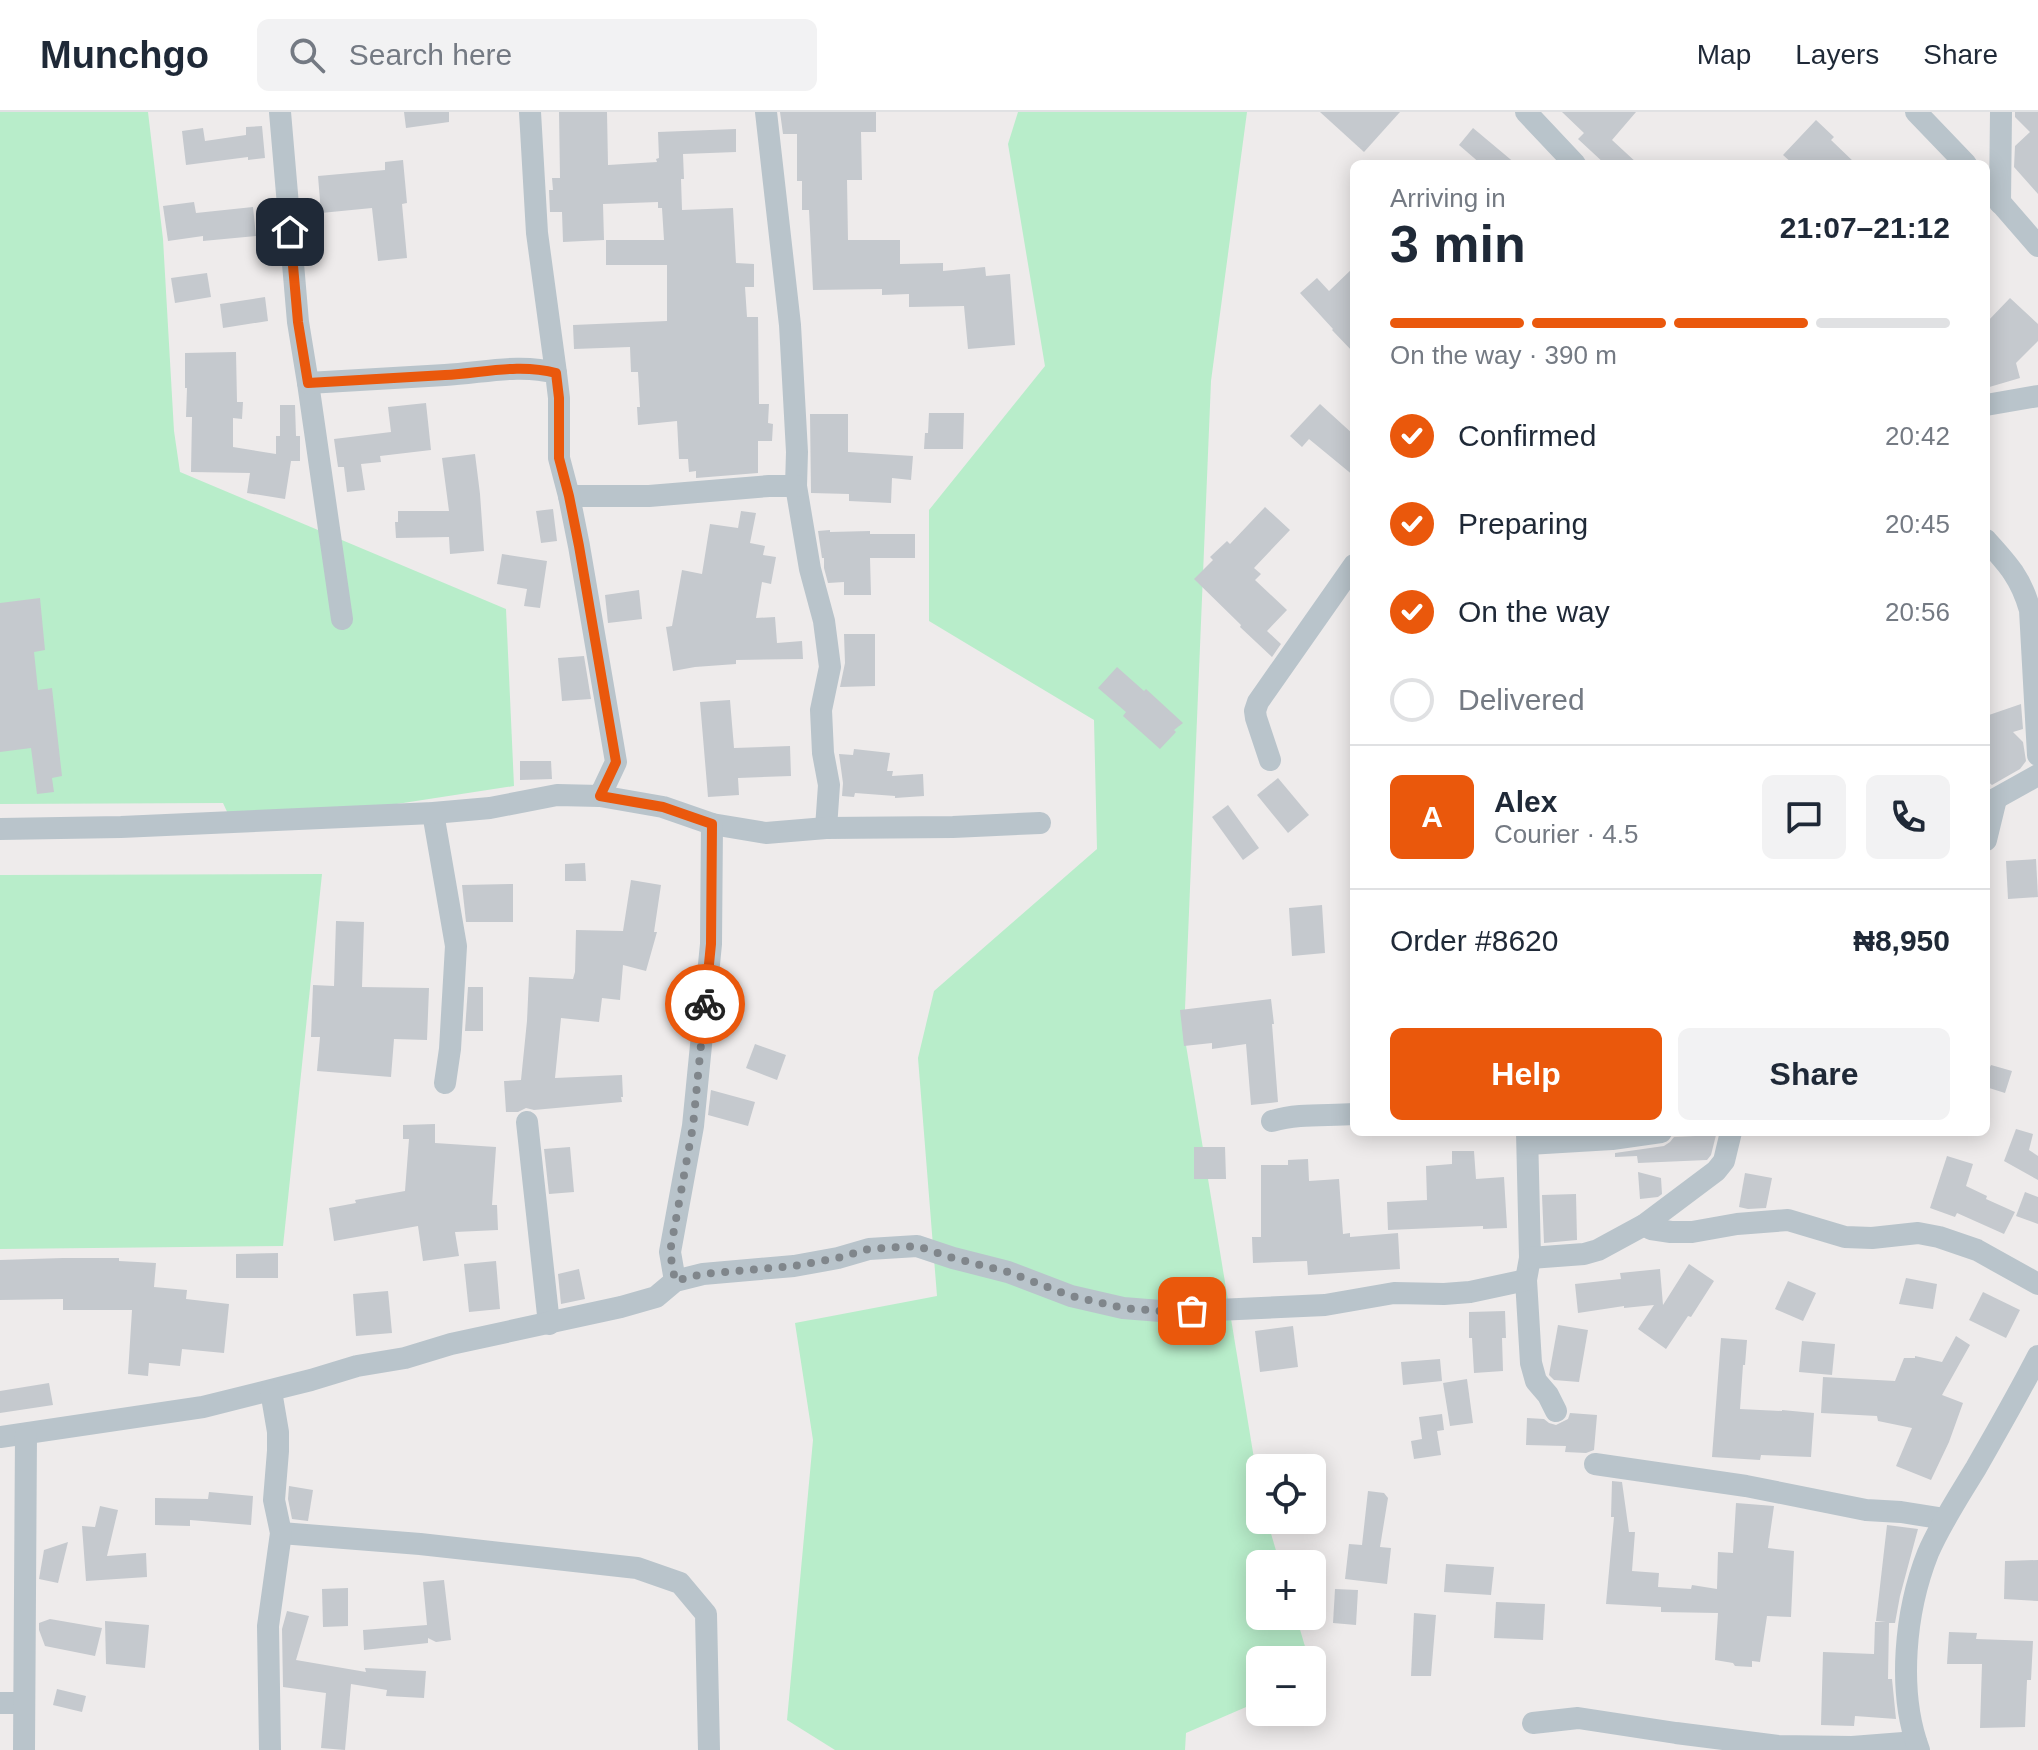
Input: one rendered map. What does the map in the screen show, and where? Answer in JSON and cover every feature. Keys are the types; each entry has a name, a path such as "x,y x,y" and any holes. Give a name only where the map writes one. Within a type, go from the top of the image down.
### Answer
{"street":[{"path":"280,112 298,322 342,619"},
{"path":"530,112 537,233 559,398 559,458 598,648 616,762 600,796"},
{"path":"766,112 790,325 796,486 810,569 824,621 830,667 821,710 823,753 829,785 826,828"},
{"path":"1526,112 1571,160"},
{"path":"2001,112 1993,194 2038,246"},
{"path":"1928,117 1963,160"},
{"path":"308,383 518,368 537,368 556,373"},
{"path":"1990,404 2038,396"},
{"path":"569,496 649,496 796,486"},
{"path":"1990,544 2031,592 2038,755"},
{"path":"1270,760 1256,718 1258,702 1350,571"},
{"path":"1991,801 2038,775"},
{"path":"0,829 121,827 433,813 490,808 557,795 600,796 663,807 712,824 766,833 826,828 1040,823"},
{"path":"433,813 456,946 445,1083"},
{"path":"675,1281 670,1252 693,1126 711,944 712,824"},
{"path":"1272,1121 1296,1115 1350,1114"},
{"path":"527,1122 549,1324"},
{"path":"1556,1411 1536,1381 1531,1363 1528,1138 1612,1139 1633,1136"},
{"path":"0,1437 203,1407 357,1366 405,1358 451,1344 621,1307 656,1297 675,1281 703,1274 794,1266 869,1249 917,1246 1008,1272 1071,1296 1123,1308 1173,1312 1325,1305 1394,1293 1457,1293 1598,1250 1644,1225 1716,1171 1724,1161 1730,1136"},
{"path":"1644,1225 1671,1232 1692,1232 1788,1220 1845,1237 1872,1238 1918,1233 1977,1250 2038,1284"},
{"path":"1533,1723 1578,1718 1778,1746 1918,1746 1911,1729 1906,1682 1909,1627 1916,1591 1928,1554 1945,1519 2013,1406 2038,1356"},
{"path":"270,1750 268,1626 281,1533 273,1487 278,1432 271,1391"},
{"path":"24,1750 26,1434"},
{"path":"1595,1464 1746,1486 1866,1510 1945,1519"},
{"path":"281,1533 420,1544 637,1568 680,1583 706,1614 709,1750"},
{"path":"0,1703 24,1703"}],"green space":[{"path":"0,112 148,112 163,239 174,431 180,472 506,609 514,786 235,829 223,803 0,804"},
{"path":"1018,112 1247,112 1211,381 1184,1033 1253,1454 1246,1454 1246,1534 1271,1534 1276,1550 1246,1550 1246,1630 1300,1630 1305,1646 1246,1646 1246,1707 1186,1733 1185,1750 835,1750 787,1720 813,1440 795,1323 937,1296 918,1058 934,991 1097,849 1094,720 929,621 929,510 1045,366 1008,144"},
{"path":"322,874 283,1246 0,1249 0,875"}],"building":[{"path":"404,112 449,112 449,122 406,128"},
{"path":"559,112 607,112 608,165 657,162 658,132 736,129 736,152 683,154 682,210 733,208 736,263 754,264 754,287 745,287 747,317 758,317 759,404 769,404 768,423 773,424 772,441 758,441 758,473 696,478 696,471 689,472 688,459 679,459 677,421 638,425 638,372 631,372 630,347 574,349 573,325 667,321 667,265 606,265 606,240 664,240 662,208 658,208 658,202 603,204 604,240 563,242 562,212 550,212 549,190 553,190 552,178 560,178"},
{"path":"780,112 876,112 876,132 861,132 862,180 847,180 848,240 900,240 900,264 943,263 943,271 985,267 986,276 1010,274 1015,345 968,349 964,306 909,307 909,294 882,295 882,289 813,290 809,210 802,210 802,181 797,181 797,134 783,134"},
{"path":"1320,112 1400,112 1364,152"},
{"path":"1562,112 1636,112 1612,140 1634,160 1601,160 1578,139 1584,133"},
{"path":"2015,112 2038,112 2038,194 2014,167 2015,146 2030,132 2015,117"},
{"path":"1816,120 1852,160 1789,160 1783,155"},
{"path":"262,126 265,158 248,160 248,157 186,165 182,131 203,128 205,141 246,135 246,127"},
{"path":"1473,128 1511,160 1476,160 1459,145"},
{"path":"403,160 407,203 402,204 407,258 378,261 372,208 321,213 318,176 385,170 385,162"},
{"path":"194,202 196,213 253,207 256,236 203,241 203,236 168,241 163,206"},
{"path":"1350,271 1350,349 1300,293 1317,278 1329,291"},
{"path":"207,273 211,297 175,303 171,278"},
{"path":"265,297 268,321 223,328 220,304"},
{"path":"2010,298 2038,324 2038,341 2016,363 2020,378 1990,387 1990,319"},
{"path":"236,352 237,402 243,402 242,419 233,418 233,447 276,454 276,436 280,436 280,405 295,405 300,461 291,461 285,499 247,493 250,473 191,472 192,417 186,417 185,353"},
{"path":"426,403 431,450 380,456 381,462 361,464 365,490 347,492 344,467 338,467 334,439 391,432 388,407"},
{"path":"1320,404 1350,431 1350,473 1309,439 1302,447 1290,436"},
{"path":"929,413 964,413 963,449 924,449"},
{"path":"810,414 848,414 848,452 913,456 911,480 892,478 891,503 849,501 849,494 811,493"},
{"path":"475,454 484,551 450,554 449,537 396,538 398,511 449,511 442,458"},
{"path":"1265,507 1290,530 1254,568 1261,574 1255,580 1287,610 1267,631 1281,644 1272,657 1194,579 1213,560 1210,557 1227,541 1230,544"},
{"path":"553,509 557,541 541,543 536,511"},
{"path":"741,511 756,513 750,543 765,546 763,555 776,557 771,584 762,582 756,618 775,617 777,643 802,641 803,659 736,660 736,664 673,671 666,627 672,626 682,570 702,574 710,524 738,528"},
{"path":"818,531 915,534 915,558 870,558 871,595 844,595 844,582 828,583 824,568"},
{"path":"502,554 547,561 540,608 524,606 527,589 497,584"},
{"path":"639,590 642,619 608,623 605,595"},
{"path":"40,598 45,650 34,652 38,690 52,688 62,776 52,778 54,792 37,794 31,748 0,752 0,603"},
{"path":"844,634 875,634 875,686 840,687 845,663"},
{"path":"584,656 591,699 562,701 558,658"},
{"path":"1117,667 1183,723 1160,749 1123,716 1126,712 1098,688"},
{"path":"730,700 734,748 790,746 791,776 738,778 739,795 708,797 700,702"},
{"path":"2021,704 2023,729 2013,732 2023,742 2026,761 2020,769 1992,785 1990,783 1990,715"},
{"path":"854,749 890,753 887,771 893,771 892,776 923,774 924,796 895,798 855,793 854,797 842,796 839,754 853,755"},
{"path":"520,761 551,761 552,779 520,780"},
{"path":"1278,778 1309,815 1288,833 1257,795"},
{"path":"1228,805 1259,848 1243,860 1212,817"},
{"path":"2036,859 2038,897 2008,899 2006,861"},
{"path":"585,863 586,881 565,881 565,864"},
{"path":"631,880 661,885 654,932 657,932 646,971 623,965 620,1000 602,998 599,1022 561,1018 555,1078 622,1075 622,1102 506,1112 504,1081 521,1080 529,977 573,979 576,930 623,931"},
{"path":"513,884 513,922 466,922 462,885"},
{"path":"1322,905 1325,953 1292,956 1289,908"},
{"path":"336,921 364,922 362,987 429,988 427,1040 394,1039 391,1077 317,1071 320,1037 311,1037 313,985 334,986"},
{"path":"468,987 483,987 483,1031 465,1031"},
{"path":"1271,999 1278,1102 1251,1105 1246,1044 1212,1049 1212,1043 1184,1046 1180,1010"},
{"path":"755,1044 786,1055 777,1080 746,1068"},
{"path":"1990,1067 2012,1071 2005,1093 1990,1088"},
{"path":"711,1090 755,1102 748,1126 708,1115"},
{"path":"435,1124 435,1143 496,1147 492,1205 497,1205 498,1230 455,1232 459,1256 423,1261 418,1226 334,1241 329,1208 405,1191 409,1139 403,1139 403,1125"},
{"path":"2016,1129 2033,1134 2029,1150 2038,1156 2038,1180 2004,1161"},
{"path":"1716,1136 1707,1160 1638,1163 1637,1156 1615,1157 1615,1153 1664,1146 1674,1137"},
{"path":"570,1147 574,1192 549,1194 544,1149"},
{"path":"1194,1147 1225,1147 1226,1179 1194,1179"},
{"path":"1452,1151 1474,1151 1476,1179 1504,1177 1507,1228 1483,1229 1483,1226 1388,1230 1387,1202 1427,1200 1426,1166 1452,1164"},
{"path":"1947,1156 1973,1164 1966,1186 2015,1212 2004,1234 1957,1213 1955,1217 1930,1208"},
{"path":"1308,1159 1309,1181 1339,1179 1343,1234 1350,1233 1350,1237 1398,1233 1400,1269 1308,1275 1307,1261 1253,1263 1252,1237 1261,1237 1261,1165 1288,1165 1288,1160"},
{"path":"1638,1172 1661,1178 1662,1194 1640,1199"},
{"path":"1745,1173 1772,1178 1766,1208 1739,1207"},
{"path":"2025,1192 2038,1197 2038,1224 2016,1216"},
{"path":"1576,1194 1577,1240 1544,1243 1542,1195"},
{"path":"278,1253 278,1278 236,1278 236,1254"},
{"path":"119,1258 119,1261 156,1263 154,1287 187,1290 186,1299 229,1304 224,1353 182,1349 180,1366 149,1363 148,1376 128,1374 132,1310 63,1310 63,1299 0,1300 0,1260"},
{"path":"496,1261 500,1309 469,1312 464,1264"},
{"path":"1689,1264 1714,1281 1666,1349 1638,1329 1654,1305 1578,1313 1575,1284 1621,1279 1620,1273 1660,1269 1663,1305"},
{"path":"579,1269 585,1299 561,1304 558,1274"},
{"path":"1906,1278 1937,1284 1933,1309 1899,1304"},
{"path":"1788,1281 1816,1293 1803,1321 1775,1309"},
{"path":"388,1291 392,1333 356,1336 353,1294"},
{"path":"1983,1292 2020,1310 2006,1338 1969,1320"},
{"path":"1505,1311 1503,1371 1474,1373 1469,1312"},
{"path":"1558,1325 1588,1330 1579,1382 1554,1380 1549,1375"},
{"path":"1293,1326 1298,1367 1260,1372 1255,1331"},
{"path":"1956,1336 1970,1345 1942,1395 1963,1403 1931,1480 1896,1466 1912,1428 1878,1421 1877,1416 1821,1413 1823,1377 1895,1381 1904,1358 1915,1356 1942,1362"},
{"path":"1721,1338 1747,1340 1740,1409 1814,1413 1811,1457 1761,1455 1760,1460 1712,1457"},
{"path":"1802,1341 1835,1344 1832,1375 1799,1372"},
{"path":"1440,1359 1442,1381 1403,1385 1401,1362"},
{"path":"1467,1379 1473,1423 1450,1426 1443,1383"},
{"path":"49,1383 53,1405 0,1413 0,1391"},
{"path":"1570,1413 1597,1415 1594,1450 1586,1453 1565,1452 1566,1446 1526,1445 1527,1418 1544,1419 1556,1425 1568,1419"},
{"path":"1442,1414 1444,1430 1437,1431 1441,1455 1414,1459 1411,1441 1422,1439 1419,1417"},
{"path":"1612,1481 1622,1482 1629,1532 1635,1532 1632,1571 1659,1573 1658,1587 1691,1589 1692,1585 1717,1589 1718,1552 1733,1553 1736,1503 1774,1506 1768,1548 1794,1551 1791,1617 1767,1616 1760,1662 1752,1661 1752,1667 1715,1660 1718,1613 1661,1612 1661,1607 1606,1604 1614,1517 1611,1517"},
{"path":"289,1486 313,1490 308,1521 292,1519"},
{"path":"1368,1491 1384,1493 1388,1498 1380,1547 1391,1548 1387,1584 1345,1579 1349,1544 1362,1545"},
{"path":"209,1492 253,1496 251,1525 190,1520 190,1526 155,1525 155,1498 208,1499"},
{"path":"100,1506 118,1510 107,1556 146,1553 147,1577 86,1581 82,1526 95,1527"},
{"path":"1887,1525 1918,1529 1895,1623 1889,1623 1888,1679 1892,1679 1896,1719 1855,1716 1854,1726 1821,1725 1823,1652 1874,1654 1875,1622 1886,1622 1876,1621"},
{"path":"68,1542 58,1583 39,1579 44,1550"},
{"path":"2038,1560 2038,1601 2004,1599 2005,1561"},
{"path":"1446,1564 1494,1567 1491,1595 1444,1592"},
{"path":"444,1580 451,1640 436,1642 428,1638 428,1643 364,1650 363,1630 427,1625 423,1582"},
{"path":"348,1588 348,1626 323,1627 322,1589"},
{"path":"1335,1589 1358,1590 1356,1625 1333,1623"},
{"path":"1496,1602 1545,1604 1543,1640 1494,1638"},
{"path":"287,1611 309,1616 296,1660 366,1672 365,1668 426,1671 424,1698 386,1696 387,1690 351,1684 345,1750 321,1748 326,1693 283,1687 282,1629"},
{"path":"1414,1613 1436,1615 1431,1676 1411,1676"},
{"path":"50,1619 102,1628 95,1656 45,1646 39,1623"},
{"path":"105,1621 149,1625 145,1668 106,1664"},
{"path":"1949,1632 1977,1633 1976,1639 2033,1641 2025,1727 1980,1728 1982,1664 1947,1664"},
{"path":"57,1689 86,1696 82,1712 53,1705"}],"way so far":[{"path":"705,1004 693,1126 670,1252 675,1281 703,1274 794,1266 869,1249 917,1246 1008,1272 1071,1296 1123,1308 1192,1311"}],"route":[{"path":"290,232 298,322 308,383 518,368 537,368 556,373 559,458 579,546 616,762 600,796 663,807 712,824 711,944 705,1004"}]}
